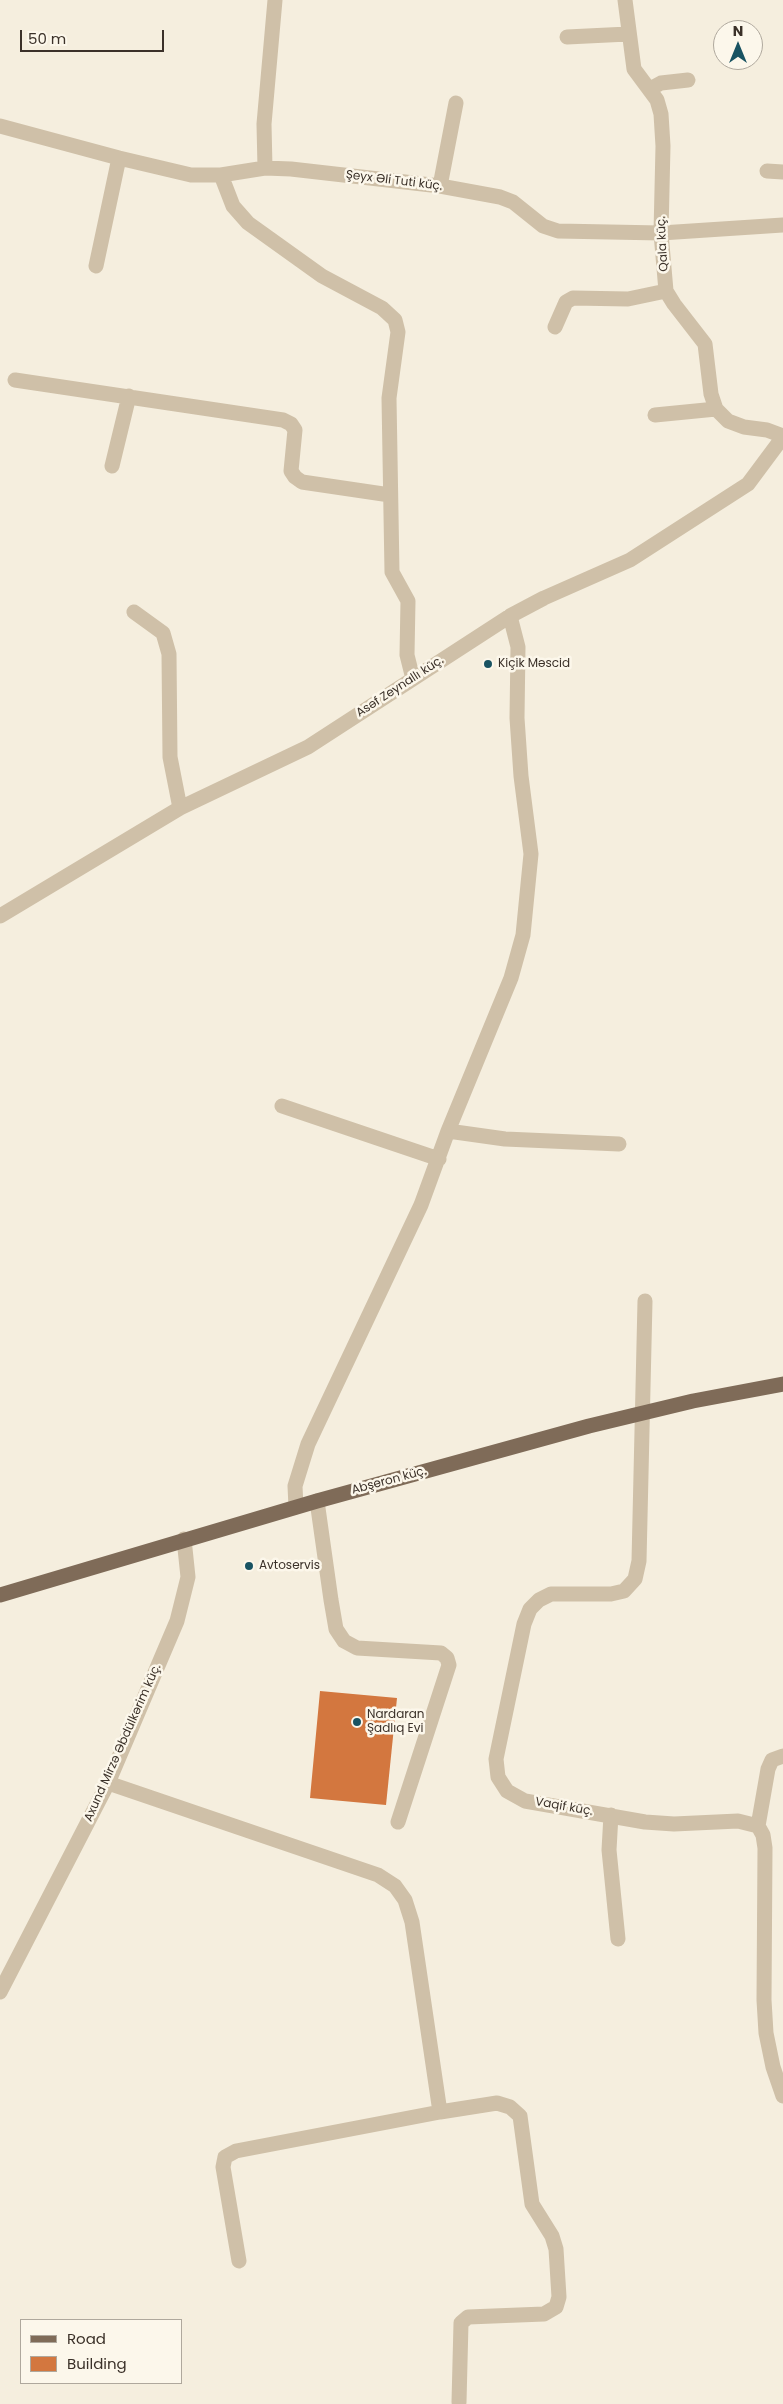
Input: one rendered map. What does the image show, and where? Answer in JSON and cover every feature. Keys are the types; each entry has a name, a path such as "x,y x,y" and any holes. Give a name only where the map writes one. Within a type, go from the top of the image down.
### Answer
{"main road":[{"name":"Abşeron küç.","path":"0,1595 317,1501 644,1413 783,1384"}],"street":[{"path":"265,168 264,124 275,0"},
{"name":"Qala küç.","path":"625,0 634,70 657,100 661,114 663,146 661,233 666,291 705,344 711,394 716,409"},
{"path":"567,37 628,34"},
{"path":"650,89 661,83 688,80"},
{"path":"440,186 456,103"},
{"name":"Şeyx Əli Tuti küç.","path":"0,126 191,175 221,176 265,168 440,186 500,197 513,202 543,226 558,231 661,233 783,225"},
{"path":"96,266 119,158"},
{"path":"767,171 783,172"},
{"path":"221,176 233,206 248,224 322,276 382,308 395,320 398,332 389,398 392,572 408,601 407,654 413,678"},
{"path":"555,327 566,302 573,298 628,299 666,291"},
{"path":"16,380 283,420 291,424 295,430 291,471 302,482 390,495"},
{"path":"112,466 129,396"},
{"path":"655,415 716,409 728,421 783,437"},
{"name":"Asəf Zeynallı küç.","path":"0,916 180,808 308,747 510,616 544,598 630,560 748,484 783,437"},
{"path":"134,612 163,633 169,654 170,757 180,808"},
{"path":"296,1507 295,1486 308,1444 422,1205 448,1131 511,978 523,935 531,854 520,766 517,718 518,647 510,616"},
{"path":"282,1106 439,1159"},
{"path":"448,1131 505,1139 619,1144"},
{"name":"Vaqif küç.","path":"645,1301 644,1413 639,1561 635,1579 624,1591 611,1594 551,1594 539,1600 530,1609 524,1624 496,1759 498,1777 507,1791 525,1801 645,1822 674,1824 738,1822 758,1826"},
{"path":"317,1501 336,1629 344,1642 357,1648 441,1653 447,1658 449,1665 398,1822"},
{"name":"Axund Mirzə Əbdülkərim küç.","path":"0,1992 108,1783 177,1621 188,1578 184,1539"},
{"path":"783,1756 772,1760 768,1769 758,1826 763,1835 765,1848 764,2000 766,2033 773,2067 783,2096"},
{"path":"108,1783 378,1875 395,1886 405,1900 412,1922 440,2112"},
{"path":"612,1815 609,1850 618,1939"},
{"path":"239,2261 223,2167 225,2157 236,2151 440,2112 497,2103 510,2107 520,2116 532,2204 552,2236 556,2249 560,2297 556,2307 544,2314 468,2317 460,2323 459,2402"}],"building":[{"path":"320,1691 397,1698 386,1805 310,1798"}],"place":[{"name":"Kiçik Məscid","path":"488,664"},
{"name":"Avtoservis","path":"249,1566"},
{"name":"Nardaran Şadlıq Evi","path":"357,1722"}]}
